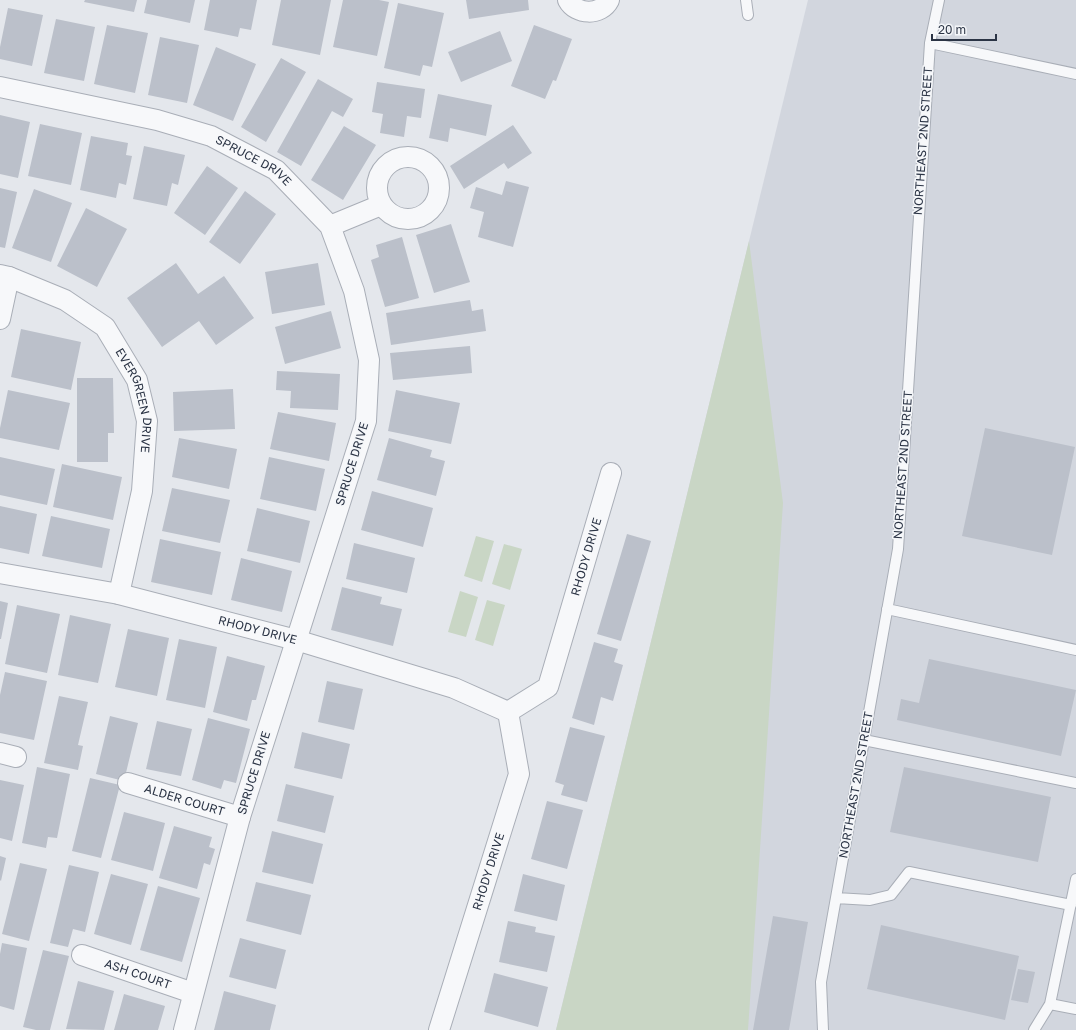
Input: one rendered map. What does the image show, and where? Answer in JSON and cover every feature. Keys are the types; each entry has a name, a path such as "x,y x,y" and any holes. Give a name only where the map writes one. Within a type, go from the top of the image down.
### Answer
{"street":[{"path":"568,0 576,9 584,12 593,12 601,8 609,0"},
{"name":"SPRUCE DRIVE","path":"0,87 157,120 211,136 276,170 330,226 354,291 369,360 366,421 240,817 184,1030"},
{"path":"330,226 381,205"},
{"path":"0,319 4,276"},
{"name":"EVERGREEN DRIVE","path":"4,276 65,300 105,327 137,380 147,421 142,491 119,594"},
{"name":"RHODY DRIVE","path":"508,712 548,687 611,473"},
{"name":"RHODY DRIVE","path":"0,573 119,594 296,640 454,688 508,712"},
{"name":"RHODY DRIVE","path":"440,1030 519,774 508,712"},
{"name":"ALDER COURT","path":"128,783 240,817"},
{"name":"ASH COURT","path":"82,955 193,994"}],"lane":[{"path":"746,0 748,15"},
{"name":"NORTHEAST 2ND STREET","path":"823,1030 821,982 898,549 930,43 939,0"},
{"path":"930,43 1076,74"},
{"path":"887,608 1076,650"},
{"path":"864,740 1076,783"},
{"path":"836,898 870,900 891,895 909,872 1071,905"},
{"path":"1034,1030 1050,1004 1076,879"},
{"path":"1050,1004 1076,1009"}],"shaded area":[{"path":"808,0 1076,0 1076,1030 556,1030"}],"green space":[{"path":"749,241 783,503 748,1030 556,1030"},
{"path":"476,536 494,541 482,582 464,576"},
{"path":"504,544 522,549 510,590 492,584"},
{"path":"460,591 478,597 466,637 448,632"},
{"path":"487,600 505,605 493,646 475,640"}],"building":[{"path":"85,0 137,0 134,12 84,2"},
{"path":"147,0 195,0 190,23 144,13"},
{"path":"210,0 257,0 251,30 240,28 238,37 204,30"},
{"path":"281,0 331,0 320,55 272,45"},
{"path":"343,0 379,0 389,2 377,56 333,47"},
{"path":"466,0 528,0 529,10 469,19"},
{"path":"398,3 444,13 432,67 423,65 420,76 384,68"},
{"path":"8,8 43,15 32,66 0,59 0,47"},
{"path":"56,19 95,27 84,81 44,73"},
{"path":"107,25 148,33 135,93 94,84"},
{"path":"534,25 572,39 556,81 553,80 545,99 511,86"},
{"path":"500,31 512,61 461,82 448,52"},
{"path":"160,37 199,45 187,103 148,95"},
{"path":"216,47 256,64 233,121 193,105"},
{"path":"281,58 306,72 266,142 241,127"},
{"path":"318,79 353,99 343,117 332,111 301,166 277,152"},
{"path":"377,82 425,89 421,118 407,116 404,137 380,133 383,114 372,112"},
{"path":"438,94 492,105 486,136 450,128 448,142 429,138"},
{"path":"0,115 30,122 18,178 0,174"},
{"path":"40,124 82,133 71,185 28,176"},
{"path":"513,125 532,153 508,169 504,163 464,189 450,166"},
{"path":"344,126 376,145 343,200 311,180"},
{"path":"91,136 128,143 126,155 132,156 126,185 119,183 116,198 80,190"},
{"path":"144,146 185,155 178,185 172,183 167,206 133,199"},
{"path":"207,166 238,188 205,235 174,213"},
{"path":"506,181 529,187 513,247 478,237 484,212 470,208 476,187 502,195"},
{"path":"0,188 17,192 5,248 0,247"},
{"path":"34,189 72,203 51,262 12,248"},
{"path":"245,191 276,214 240,264 209,242"},
{"path":"86,208 127,229 97,287 57,266"},
{"path":"451,224 470,282 434,293 416,235"},
{"path":"402,237 419,298 385,307 371,260 379,257 376,245"},
{"path":"176,263 198,294 224,276 254,318 216,345 199,321 162,347 127,298"},
{"path":"318,263 325,305 272,314 265,272"},
{"path":"470,300 472,311 483,309 486,331 391,345 386,313"},
{"path":"331,311 341,348 285,364 275,327"},
{"path":"21,329 81,342 71,390 11,377"},
{"path":"470,346 472,373 393,380 390,353"},
{"path":"277,371 340,374 338,410 290,408 291,391 276,390"},
{"path":"77,378 113,378 114,433 108,433 108,462 77,462"},
{"path":"233,389 235,429 174,431 173,392"},
{"path":"8,390 70,403 59,450 0,438 0,428"},
{"path":"396,390 460,403 451,444 388,431"},
{"path":"278,412 336,423 329,461 270,449"},
{"path":"985,428 1075,447 1052,555 962,536"},
{"path":"179,438 237,449 229,489 172,477"},
{"path":"389,438 432,450 430,457 445,461 436,496 377,480"},
{"path":"0,457 55,469 47,505 0,495"},
{"path":"269,457 325,469 316,511 260,499"},
{"path":"62,464 122,477 113,520 53,507"},
{"path":"172,488 230,500 220,543 162,531"},
{"path":"372,491 433,508 423,547 361,530"},
{"path":"0,506 37,514 29,554 0,548"},
{"path":"257,508 310,521 300,563 247,551"},
{"path":"51,516 110,529 102,568 42,556"},
{"path":"627,534 651,541 621,641 597,634"},
{"path":"160,539 221,552 212,595 151,582"},
{"path":"354,543 415,558 407,593 346,579"},
{"path":"241,558 292,571 282,612 231,600"},
{"path":"342,587 382,597 380,604 402,609 393,646 331,630"},
{"path":"0,601 8,603 1,639 0,639"},
{"path":"17,605 60,614 47,673 5,664"},
{"path":"70,615 111,624 98,683 58,675"},
{"path":"128,629 169,638 157,696 115,687"},
{"path":"179,639 217,647 205,708 166,700"},
{"path":"594,642 618,649 614,662 623,665 613,701 601,697 594,725 572,718"},
{"path":"227,656 265,666 256,700 252,700 247,721 213,712"},
{"path":"929,659 1076,690 1061,756 897,720 901,699 919,703"},
{"path":"5,672 47,681 34,740 0,733 0,695"},
{"path":"327,681 363,689 354,730 318,722"},
{"path":"59,696 88,702 78,745 83,746 78,770 44,763"},
{"path":"110,716 138,723 124,781 96,774"},
{"path":"208,718 250,729 236,783 224,780 221,789 192,780"},
{"path":"157,721 192,729 181,776 146,769"},
{"path":"570,727 605,736 587,802 561,795 564,785 555,782"},
{"path":"302,732 350,744 342,779 294,768"},
{"path":"37,767 70,774 57,838 48,837 46,848 22,843"},
{"path":"904,767 1051,797 1038,862 890,832"},
{"path":"90,778 120,785 101,858 72,851"},
{"path":"0,780 24,785 12,841 0,838"},
{"path":"286,784 334,796 325,833 277,821"},
{"path":"547,801 583,810 567,869 531,859"},
{"path":"124,812 165,823 153,871 111,860"},
{"path":"174,826 212,837 209,847 215,849 210,865 204,863 197,889 159,878"},
{"path":"272,831 323,844 313,884 262,872"},
{"path":"0,856 6,858 1,881 0,880"},
{"path":"20,863 47,869 29,941 2,934"},
{"path":"69,865 99,872 85,932 73,929 68,947 50,943"},
{"path":"111,874 148,884 131,945 94,934"},
{"path":"523,874 565,885 557,921 514,911"},
{"path":"256,882 311,895 301,935 246,921"},
{"path":"158,886 200,898 182,962 140,950"},
{"path":"773,916 808,922 789,1030 753,1030"},
{"path":"508,921 536,927 535,932 555,936 547,972 499,962"},
{"path":"881,925 1019,956 1005,1020 867,989"},
{"path":"240,938 286,950 276,989 229,977"},
{"path":"2,943 27,948 14,1010 0,1006 0,954"},
{"path":"43,950 69,956 50,1030 36,1030 23,1027"},
{"path":"1018,969 1035,972 1028,1003 1011,1000"},
{"path":"494,973 548,987 538,1027 484,1012"},
{"path":"78,981 114,991 104,1030 66,1029"},
{"path":"224,991 276,1005 270,1030 214,1030"},
{"path":"124,994 165,1006 158,1030 114,1030"}]}
